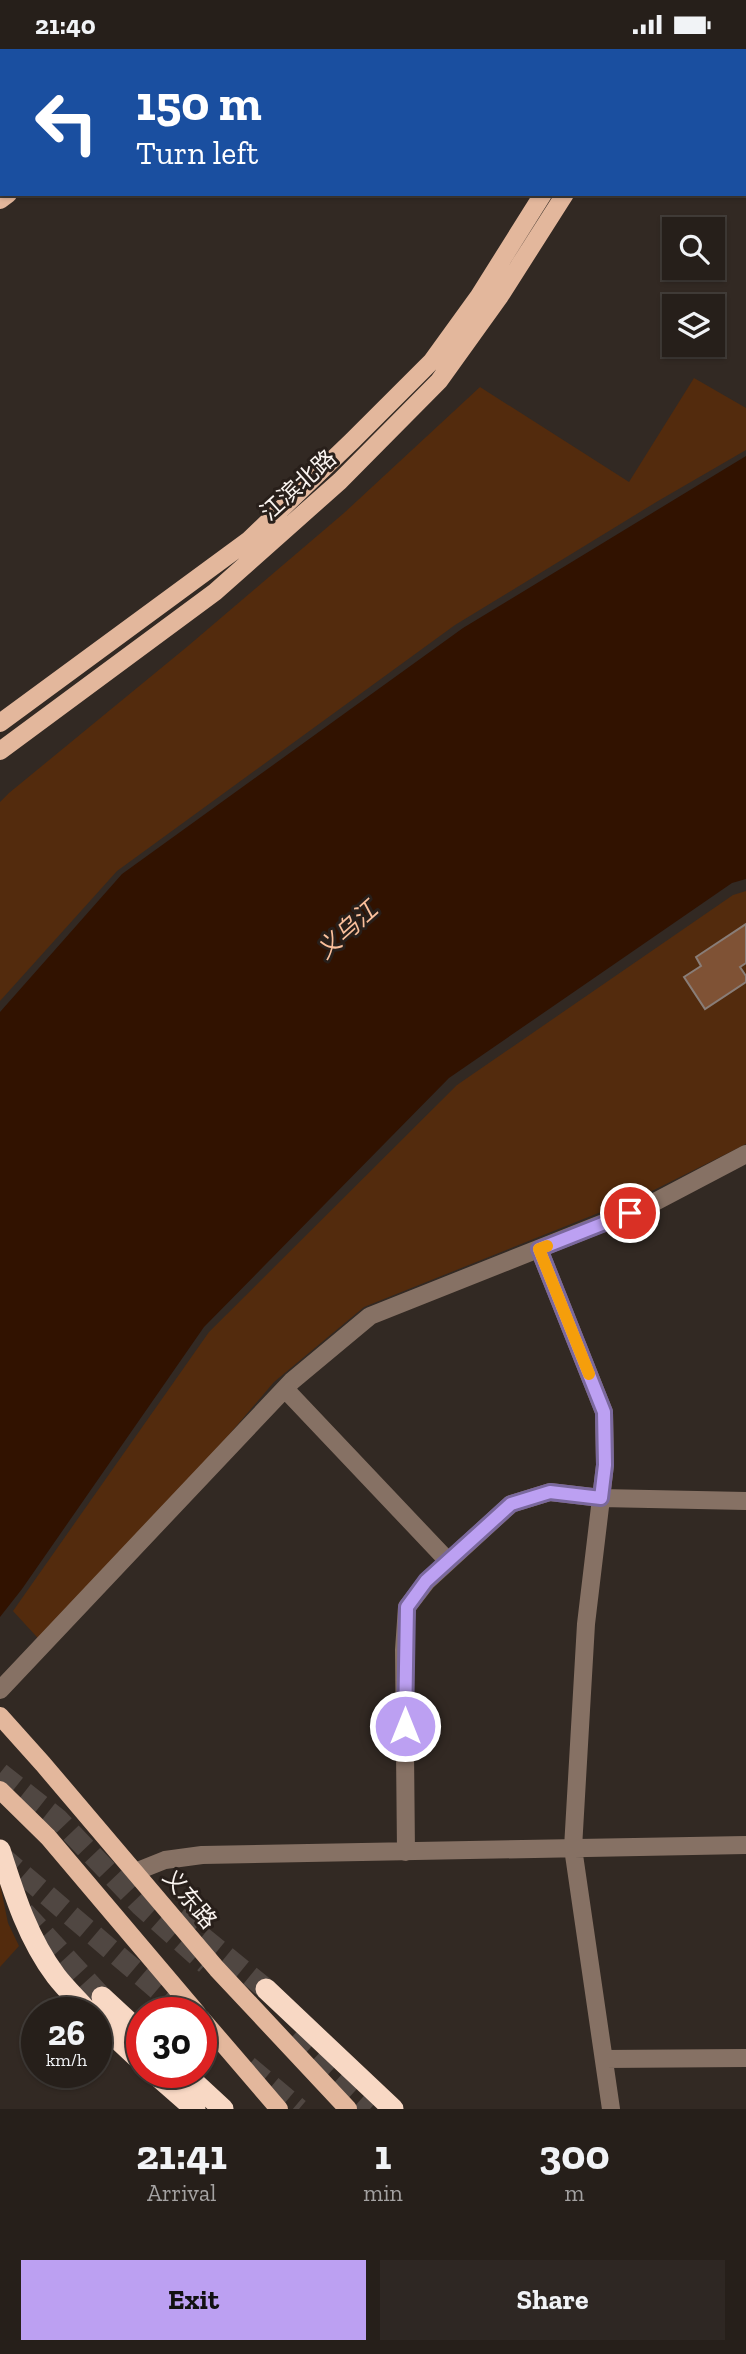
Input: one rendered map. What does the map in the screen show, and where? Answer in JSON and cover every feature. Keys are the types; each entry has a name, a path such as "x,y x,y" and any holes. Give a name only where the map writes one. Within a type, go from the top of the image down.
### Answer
{"highway":[{"path":"0,1850 15,1897 35,1943 56,1976 85,1997"},
{"path":"266,1989 393,2109"},
{"path":"112,2034 126,2047"},
{"path":"171,2088 195,2109"},
{"path":"200,2088 223,2109"}],"main road":[{"name":"江滨北路","path":"0,723 249,540 352,441 432,361 479,296 542,196"},
{"name":"江滨北路","path":"0,751 215,592 340,481 439,381 500,296 564,196"},
{"name":"义东路","path":"0,1716 217,1969 348,2109"},
{"path":"0,1790 48,1837 183,1997"},
{"path":"217,2037 279,2109"}],"street":[{"path":"0,1690 285,1389 370,1316 651,1204 746,1154"},
{"path":"539,1249 604,1412 605,1465 586,1623 573,1848 611,2109"},
{"path":"285,1389 448,1561"},
{"path":"406,1852 404,1650 407,1607 426,1581 511,1504 550,1492 601,1498 746,1501"},
{"path":"135,1873 165,1860 202,1855 746,1845"},
{"path":"604,2059 746,2058"}],"shaded area":[{"path":"694,378 746,408 746,450 455,625 117,871 0,1001 0,802 9,793 344,513 480,387 629,482"},
{"path":"746,891 746,1144 646,1194 364,1307 274,1382 47,1648 13,1611 209,1332 457,1085 733,895"},
{"path":"0,1884 8,1923 19,1946 0,1967"}],"water":[{"name":"义乌江","path":"746,456 746,879 732,883 449,1078 204,1327 0,1617 0,1012 122,874 463,628"}],"building":[{"path":"746,924 746,963 740,967 746,976 746,982 705,1009 684,977 701,966 696,957"}],"tunnel":[{"path":"0,1773 58,1819 141,1906 206,1964"},
{"path":"0,1855 166,1997"},
{"path":"24,1912 102,1997"},
{"path":"178,1917 266,1989"},
{"path":"291,2038 370,2109"},
{"path":"248,2066 299,2109"}],"slow traffic":[{"path":"547,1246 539,1249 589,1374"}],"route":[{"path":"405,1726 404,1650 407,1607 426,1581 511,1504 550,1492 601,1498 605,1465 604,1412 539,1249 630,1213"}]}
